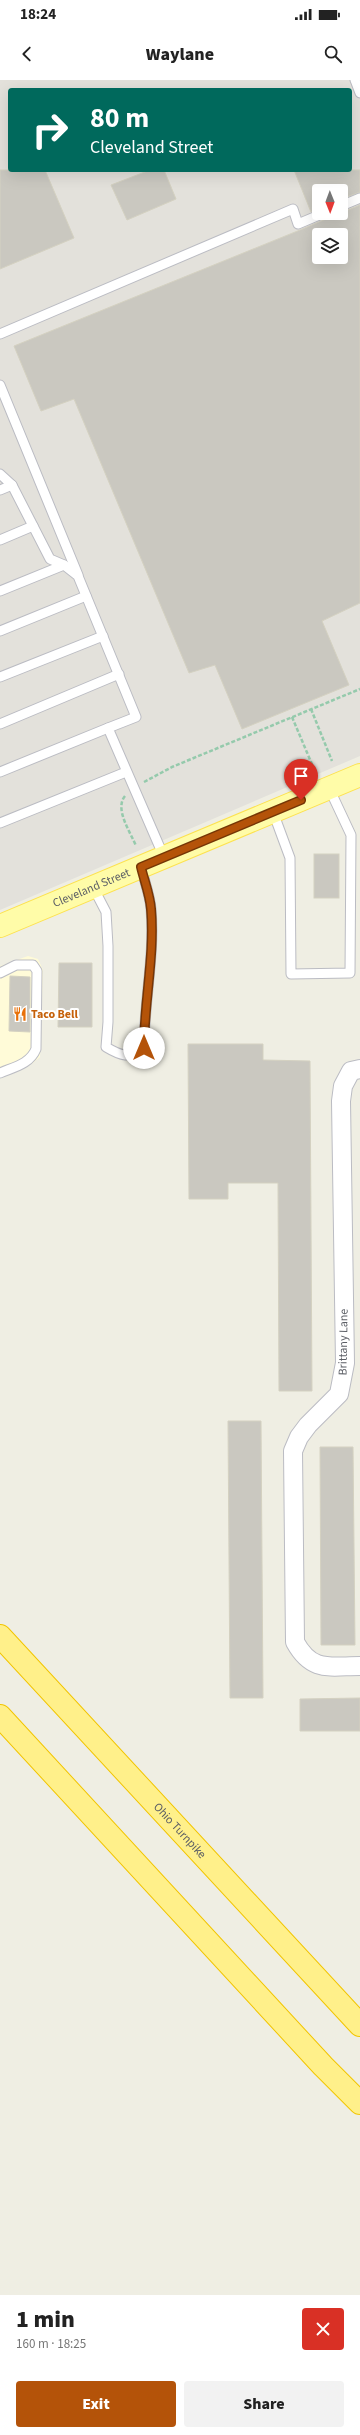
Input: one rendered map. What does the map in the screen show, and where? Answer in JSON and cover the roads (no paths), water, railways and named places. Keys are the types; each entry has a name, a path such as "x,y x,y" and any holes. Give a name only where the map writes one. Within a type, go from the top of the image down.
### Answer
{"highway":[{"name":"Ohio Turnpike","path":"0,1636 360,2025"},
{"path":"0,1716 323,2066 360,2103"}],"main road":[{"name":"Cleveland Street","path":"0,926 93,887 139,856 164,857 360,775"}],"street":[{"name":"Brittany Lane","path":"356,1070 343,1086 341,1101 345,1363 339,1394 308,1425 299,1437 293,1451 295,1642 299,1650 318,1666 360,1666"}],"lane":[{"path":"355,80 360,93"},
{"path":"348,203 360,198"},
{"path":"0,334 293,209 298,224 312,218"},
{"path":"0,385 86,596 120,674 136,717 0,772"},
{"path":"0,474 12,485 50,559 64,565 78,576"},
{"path":"0,490 12,485"},
{"path":"0,540 33,526"},
{"path":"0,591 64,565"},
{"path":"0,631 86,596"},
{"path":"0,676 103,636"},
{"path":"0,724 120,674"},
{"path":"108,728 164,857"},
{"path":"0,822 126,772"},
{"path":"273,812 290,858 291,974 350,973 351,835 329,788"},
{"path":"93,887 106,912 108,946 108,1022 106,1047 120,1056 136,1054 144,1048 150,970 151,908 139,856"},
{"path":"0,973 24,963 33,965 38,971 36,1049 34,1055 24,1064 0,1072"}],"place":[{"name":"Taco Bell","path":"20,1014"}]}
